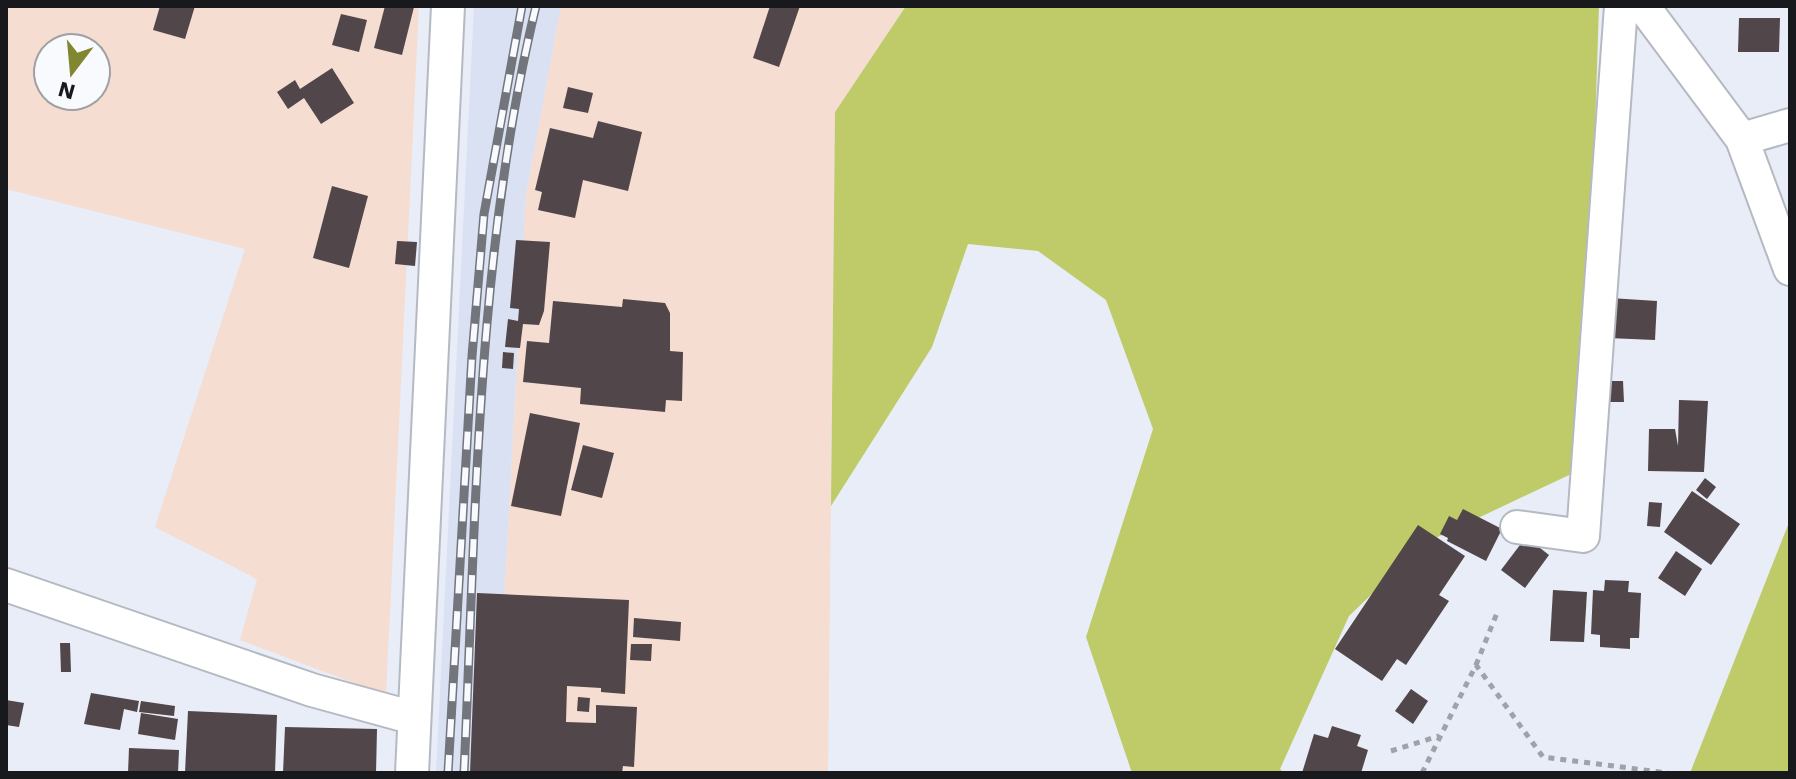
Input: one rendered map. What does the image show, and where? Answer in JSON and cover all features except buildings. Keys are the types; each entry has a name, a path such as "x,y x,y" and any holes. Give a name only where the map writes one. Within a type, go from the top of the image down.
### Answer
{"street":[{"path":"412,773 448,6"},
{"path":"1517,527 1583,536 1621,6"},
{"path":"1643,6 1742,139 1790,269"},
{"path":"1742,139 1790,125"},
{"path":"6,585 312,690 414,718"}],"path":[{"path":"1422,773 1476,665 1497,613"},
{"path":"1476,665 1543,757 1668,773"},
{"path":"1391,751 1440,736"}],"shaded area":[{"path":"6,6 419,6 386,695 240,640 257,579 155,527 245,249 6,189"},
{"path":"474,6 561,6 526,195 495,773 436,773"},
{"path":"561,6 906,6 835,112 828,773 495,773 526,195"}],"green space":[{"path":"906,6 1599,6 1584,468 1425,543 1349,616 1280,769 1284,773 1132,773 1086,637 1153,429 1106,300 1038,251 968,244 932,347 831,506 835,112"},
{"path":"1790,520 1790,773 1690,773"}],"railway":[{"path":"448,773 472,356 484,214 522,6"},
{"path":"464,773 476,484 490,291 516,100 536,6"}]}
